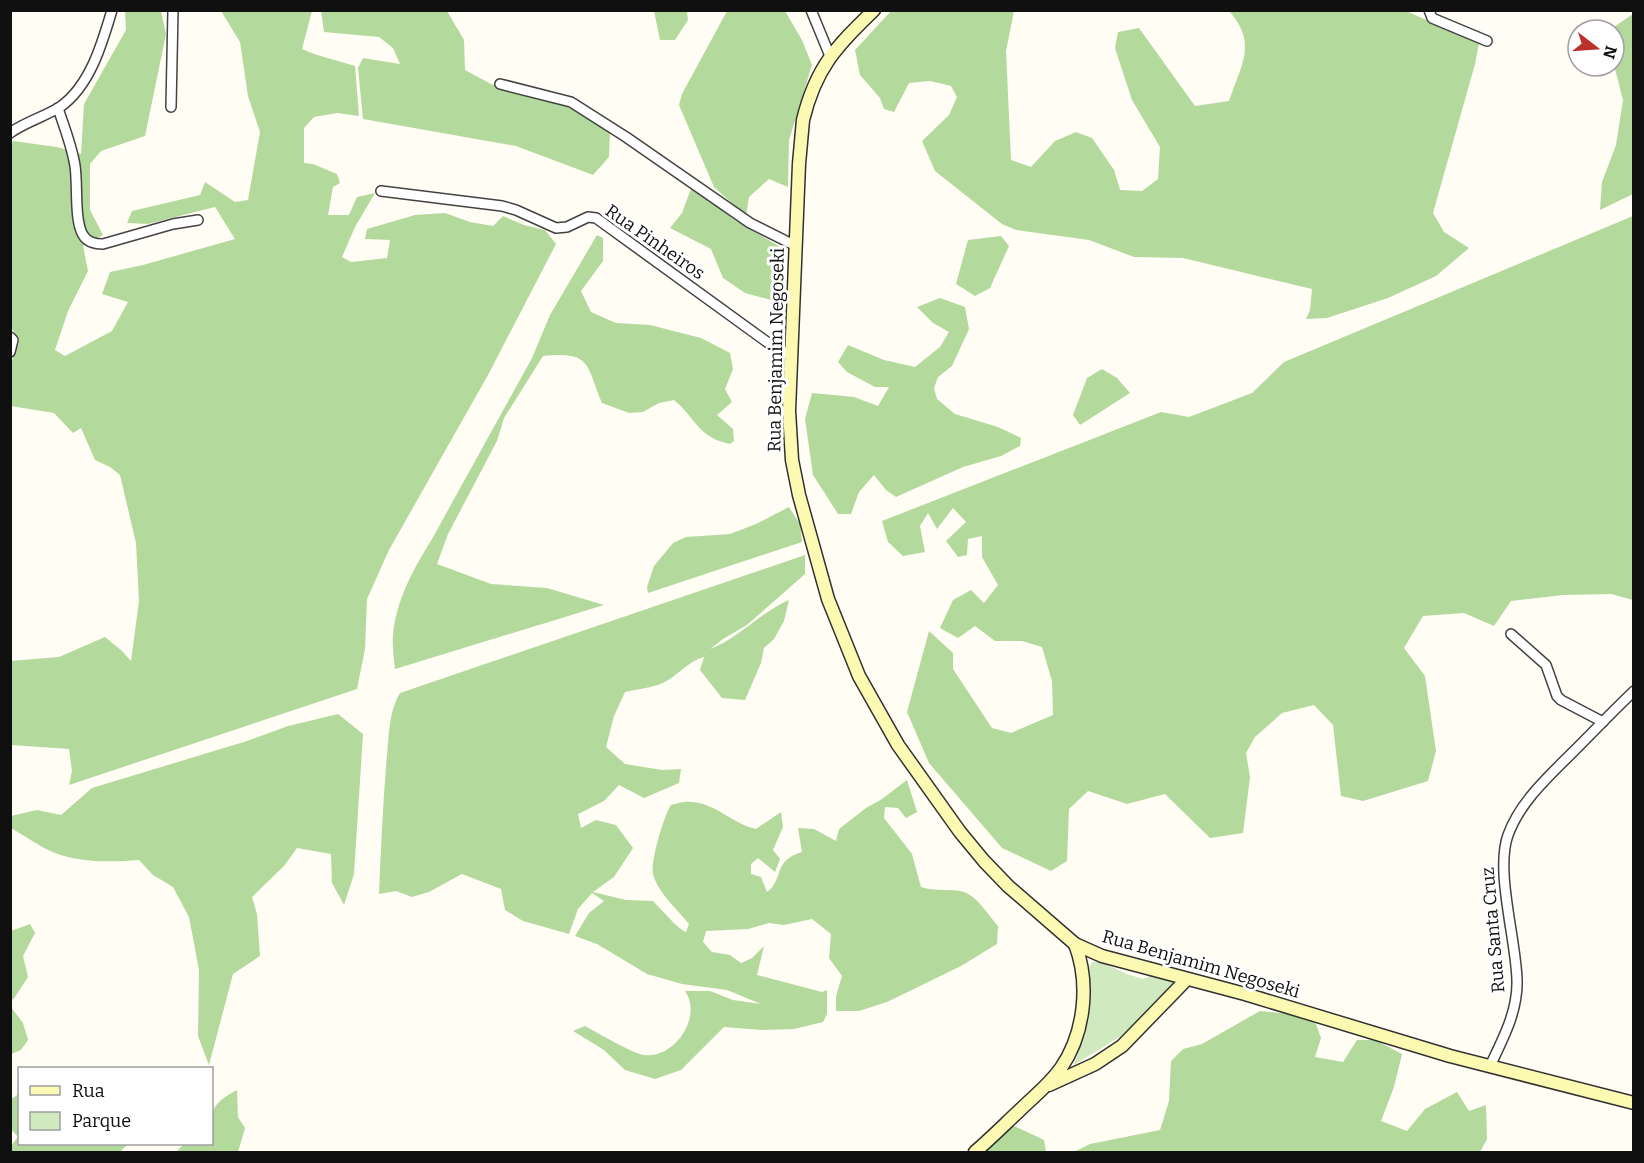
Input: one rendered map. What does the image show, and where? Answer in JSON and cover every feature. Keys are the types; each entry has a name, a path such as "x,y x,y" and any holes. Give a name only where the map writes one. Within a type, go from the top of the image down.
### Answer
{"main road":[{"name":"Rua Benjamim Negoseki","path":"874,10 830,56 820,71 812,88 803,120 790,355 789,433 799,495 828,599 859,676 898,745 960,832 1008,886 1075,944 1118,961 1245,994 1415,1046 1634,1103"},
{"path":"975,1152 1045,1087 1068,1056 1078,1028 1084,993 1081,959 1075,944"},
{"path":"1045,1087 1095,1064 1122,1046 1188,979"}],"street":[{"path":"10,133 58,108 70,99 92,66 112,10"},
{"path":"171,106 173,10"},
{"path":"811,10 830,56"},
{"path":"1429,10 1432,18 1487,41"},
{"path":"500,84 571,102 626,137 750,223 796,246"},
{"path":"58,108 75,164 79,223 82,234 87,240 103,244 198,220"},
{"name":"Rua Pinheiros","path":"381,191 501,206 516,210 556,228 567,227 588,218 596,218 766,342 790,355"},
{"path":"10,336 13,340 10,351"},
{"path":"1511,634 1546,665 1557,696 1561,700 1603,722"},
{"name":"Rua Santa Cruz","path":"1490,1066 1508,1027 1516,997 1515,957 1503,868 1507,836 1513,823 1541,785 1634,691"}],"green space":[{"path":"125,11 161,11 166,34 145,136 101,151 90,164 90,210 103,235 83,246 88,271 68,311 55,350 65,356 112,331 128,302 102,294 110,272 235,239 215,207 148,224 127,223 132,211 200,195 205,182 235,202 248,200 260,132 248,96 240,42 221,11 312,11 302,49 355,66 359,116 337,113 314,117 304,128 304,163 313,164 337,174 340,183 333,187 328,215 349,215 357,197 375,193 355,227 342,257 351,262 387,258 390,240 365,239 367,229 415,215 445,213 470,222 493,226 503,216 524,225 545,230 556,244 488,375 389,550 367,599 365,649 357,689 69,785 72,771 69,749 11,745 10,661 59,657 105,637 131,661 139,601 136,543 120,475 95,460 81,428 73,433 54,413 11,406 11,363 19,343 10,324 11,144 13,141 57,147 81,154 84,104 126,30"},
{"path":"321,11 447,11 464,40 465,70 491,84 559,102 610,131 609,157 593,175 516,146 363,119 358,68 363,58 400,64 393,48 379,37 324,32"},
{"path":"654,11 687,11 688,20 675,40 660,40"},
{"path":"727,11 785,11 802,40 812,65 789,140 788,187 769,179 749,197 746,216 714,187 679,105 682,94"},
{"path":"891,11 1014,11 1006,51 1011,160 1031,167 1055,141 1076,132 1092,138 1114,170 1120,190 1142,191 1158,179 1160,147 1132,100 1115,48 1118,32 1139,28 1195,106 1229,101 1242,65 1245,44 1243,34 1229,11 1406,11 1479,43 1433,213 1444,232 1469,248 1436,276 1388,298 1327,318 1306,319 1310,310 1312,289 1183,258 1134,257 1089,240 1016,230 1002,224 935,171 922,141 949,115 957,97 951,86 930,81 909,83 894,112 884,109 880,98 860,75 855,50"},
{"path":"1633,14 1633,194 1600,210 1602,182 1616,145 1623,100 1617,78 1626,78 1626,19"},
{"path":"692,186 733,219 782,248 782,303 745,293 723,278 711,249 670,228 682,213"},
{"path":"1633,216 1633,600 1611,594 1563,595 1511,601 1494,626 1464,613 1423,616 1404,648 1425,676 1436,751 1428,781 1363,801 1341,796 1333,725 1314,705 1282,713 1255,737 1246,753 1250,777 1243,833 1210,838 1165,794 1127,804 1088,791 1069,809 1067,861 1051,871 1002,848 929,763 907,712 929,631 953,653 953,669 992,728 1011,733 1053,715 1052,681 1042,647 1022,641 995,641 975,626 958,638 940,628 953,600 971,590 984,603 998,585 982,557 982,536 968,539 967,555 958,557 946,541 966,522 953,508 937,529 928,513 920,526 925,552 903,556 888,542 882,521 1161,412 1189,417 1252,393 1284,362"},
{"path":"597,235 603,238 603,261 581,291 591,312 616,323 650,325 701,338 730,353 733,369 725,389 732,402 717,415 733,429 734,441 730,444 711,437 674,400 659,403 643,412 629,413 602,403 585,363 571,356 543,356 504,418 497,441 448,534 437,564 491,584 547,588 604,605 395,669 393,635 398,609 407,585 532,358 550,315"},
{"path":"1001,236 1009,246 990,288 975,296 956,284 968,240"},
{"path":"940,298 965,307 969,329 952,366 938,377 934,388 937,399 955,414 998,427 1021,438 1020,446 1001,456 963,467 896,497 886,490 874,475 859,492 851,514 838,514 813,475 805,419 812,393 854,397 878,406 889,387 875,387 847,372 838,362 848,345 884,360 915,367 940,347 949,332 933,323 917,307"},
{"path":"1102,369 1117,378 1130,393 1080,425 1073,415 1087,378"},
{"path":"789,507 800,524 802,542 648,593 647,587 654,566 673,543 686,537 730,534"},
{"path":"805,555 805,574 747,625 710,649 730,639 769,611 789,600 784,621 774,639 764,648 761,663 745,700 722,698 700,670 704,657 694,661 663,683 625,692 614,716 606,747 625,764 662,770 681,769 679,783 644,798 619,785 604,801 578,814 581,828 596,820 616,825 633,848 614,877 593,892 626,900 653,901 686,932 689,924 663,894 653,874 658,839 671,805 685,802 699,803 756,829 781,812 783,827 773,850 780,859 775,872 758,858 751,864 751,874 761,877 767,892 786,860 802,852 798,828 814,829 836,841 839,829 907,780 917,812 906,818 898,808 885,807 884,818 912,854 921,887 969,894 998,926 997,944 961,966 887,1002 859,1011 836,1011 836,996 842,976 829,958 831,934 812,919 784,925 769,923 748,929 706,931 703,942 712,952 730,955 741,963 752,958 764,946 757,975 822,992 827,990 827,1014 823,1022 794,1029 762,1030 724,1027 681,1070 655,1079 625,1070 604,1050 573,1031 585,1026 639,1054 655,1054 666,1050 683,1034 691,1012 690,1001 685,991 710,991 733,1000 761,1004 727,990 682,984 647,974 597,944 575,936 589,913 604,901 592,893 578,909 569,934 523,921 505,910 501,889 462,874 429,892 412,897 396,891 379,894 389,731 396,700 400,693"},
{"path":"338,714 363,734 354,874 344,905 332,883 331,854 297,848 284,866 252,897 257,914 260,956 233,974 209,1065 198,1036 199,970 189,917 173,887 153,875 139,860 86,860 55,853 11,828 11,816 37,810 61,815 92,788 247,741 288,726"},
{"path":"30,924 35,933 23,956 28,977 13,1000 10,994 11,931"},
{"path":"1099,961 1143,979 1153,975 1175,981 1121,1036 1074,1065 1089,1018 1089,967 1093,962"},
{"path":"11,1007 23,1023 28,1040 21,1050 11,1054"},
{"path":"1260,1011 1300,1015 1316,1024 1321,1038 1315,1057 1343,1062 1357,1040 1375,1040 1402,1054 1394,1087 1381,1121 1407,1131 1425,1109 1457,1092 1469,1111 1486,1105 1487,1139 1480,1152 1074,1152 1090,1144 1160,1130 1169,1101 1171,1061 1183,1049 1202,1044"},
{"path":"237,1090 238,1117 245,1128 238,1152 176,1152 183,1145 213,1145 213,1111 227,1096"},
{"path":"18,1095 18,1137 11,1129 11,1099"},
{"path":"1010,1124 1044,1140 1046,1152 981,1152"},
{"path":"18,1137 18,1145 127,1145 120,1152 11,1152 11,1146"}]}
